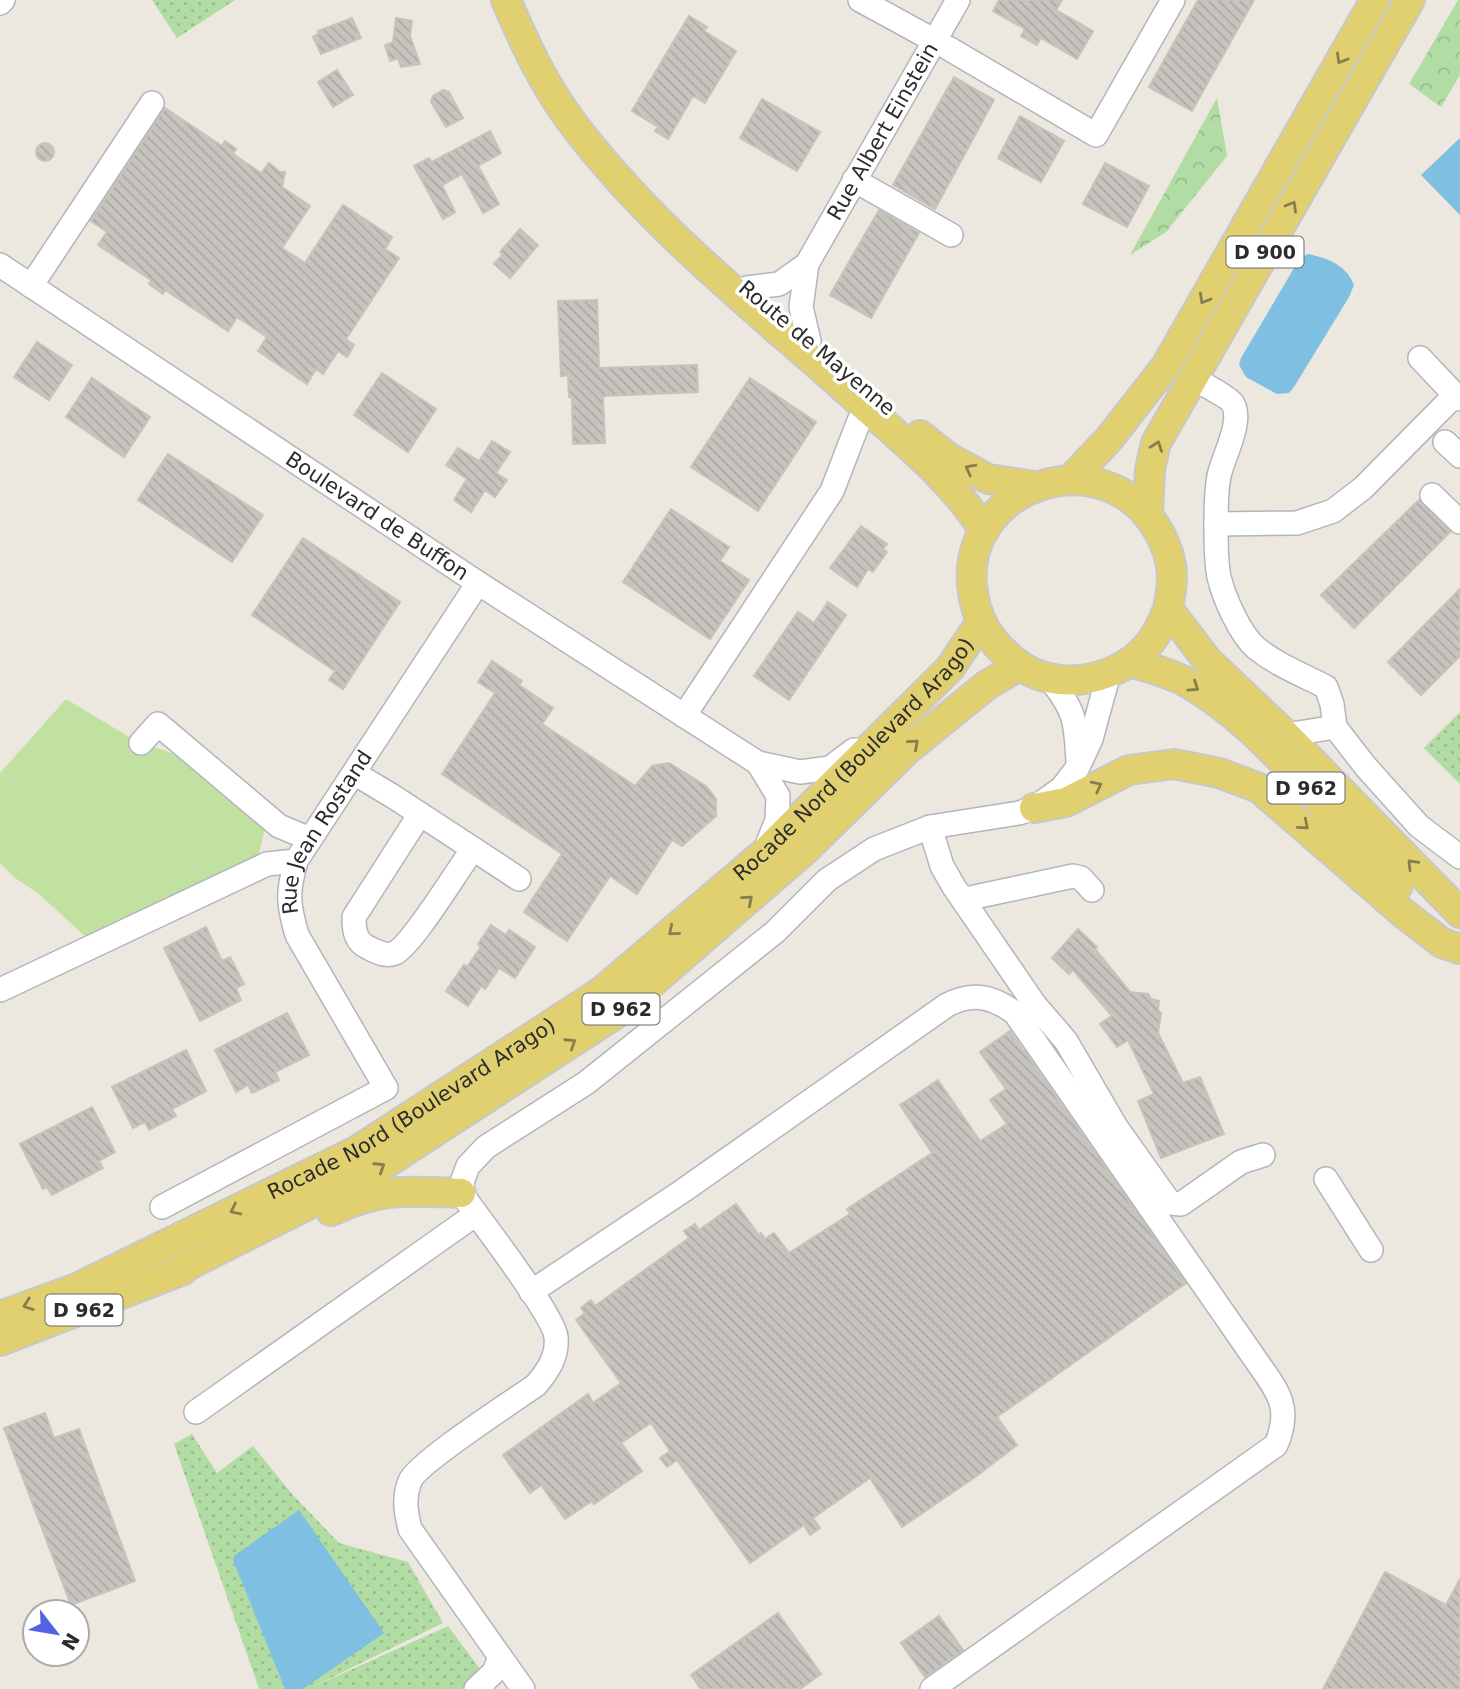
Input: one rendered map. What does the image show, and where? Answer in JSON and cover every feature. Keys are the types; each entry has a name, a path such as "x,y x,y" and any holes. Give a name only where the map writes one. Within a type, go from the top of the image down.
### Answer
{"main road":[{"name":"Route de Mayenne","path":"506,0 526,46 569,120 616,177 702,263 927,463 969,507 984,531"},
{"name":"D 900","path":"1071,479 1109,439 1166,366 1375,0"},
{"name":"D 900","path":"1147,513 1150,469 1156,443 1410,0"},
{"name":"Route de Mayenne","path":"616,177 949,458 988,479 1035,486"},
{"path":"1071,479 1100,483 1126,495 1147,513 1165,542 1172,575 1168,609 1154,638 1120,667 1080,680 1049,678 1019,666 997,647 981,622 973,600 975,553 984,531 1006,504 1035,486 1071,479"},
{"name":"D 962","path":"1168,609 1208,660 1286,735 1460,913"},
{"name":"Rocade Nord (Boulevard Arago)","path":"0,1315 77,1287 358,1150 601,992 762,855 950,668 981,622"},
{"name":"D 962","path":"0,1341 167,1276 371,1173 617,1013 804,851 908,749 987,685 1019,666"},
{"name":"D 962","path":"1120,667 1185,681 1227,710 1262,742 1392,880 1460,943"},
{"path":"1034,808 1066,802 1129,770 1174,764 1219,774 1259,788 1403,912 1442,943 1460,949"},
{"path":"167,1276 260,1243 350,1202 386,1192 415,1191 469,1204"}],"street":[{"path":"860,0 1096,135 1173,0"},
{"name":"Rue Albert Einstein","path":"809,341 801,307 807,264 958,0"},
{"path":"31,286 152,103"},
{"path":"855,180 951,235"},
{"name":"Rue Albert Einstein","path":"747,288 779,284 807,264"},
{"name":"Boulevard de Buffon","path":"0,265 478,583 758,763"},
{"path":"1216,524 1297,523 1333,511 1363,488 1458,397 1420,358"},
{"path":"1193,377 1212,391 1224,395 1233,404 1236,421 1219,477 1216,524 1219,577 1233,614 1255,646 1280,664 1326,687 1332,704 1335,727 1366,767 1419,826 1460,858"},
{"path":"684,716 832,491 859,422 867,409"},
{"path":"1432,495 1460,522"},
{"name":"Rue Jean Rostand","path":"162,1207 386,1088 298,935 290,911 288,887 296,861 478,583"},
{"path":"523,1689 410,1529 404,1503 410,1478 434,1457 536,1385 548,1371 556,1353 556,1334 531,1292 469,1204 463,1179 468,1166 486,1147 586,1083 775,932 827,880 874,849 930,827 1003,816 1034,808 1062,788 1078,767 1120,667"},
{"path":"1049,678 1068,702 1077,730 1078,767"},
{"path":"758,763 800,772 830,768 910,709"},
{"path":"141,743 158,724 279,827 310,839"},
{"path":"1286,735 1335,727"},
{"path":"758,763 778,796 777,820 762,855"},
{"path":"354,773 519,879"},
{"path":"420,814 354,916 354,932 363,945 382,954 394,953 411,939 473,849"},
{"path":"930,827 942,866 1035,1005 1066,1041 1116,1127 1170,1203 1181,1204 1241,1163 1263,1155"},
{"path":"0,990 267,864 296,861"},
{"path":"965,902 970,898 1073,876 1081,878 1092,890"},
{"path":"531,1292 684,1190 947,1005 973,996 988,997 1015,1013 1277,1390 1284,1416 1282,1433 1276,1445 932,1689"},
{"path":"1326,1179 1371,1250"},
{"path":"196,1412 469,1204"},
{"path":"477,1689 494,1672 500,1657"}],"green space":[{"path":"152,0 235,0 177,38"},
{"path":"1458,0 1460,75 1441,107 1409,84"},
{"path":"1217,98 1227,156 1166,232 1130,255"},
{"path":"66,699 131,738 187,759 265,829 257,862 91,942 39,894 15,878 0,863 0,773"},
{"path":"1460,712 1460,784 1424,748"},
{"path":"192,1434 217,1473 253,1446 292,1494 339,1543 408,1562 443,1623 308,1689 259,1689 174,1444"},
{"path":"448,1626 495,1689 308,1689"}],"water":[{"path":"1460,138 1460,215 1421,175"},
{"path":"1308,254 1341,267 1354,285 1294,387 1289,393 1277,394 1246,377 1239,365 1300,258"},
{"path":"299,1510 384,1633 303,1689 285,1689 233,1560 234,1556"}],"building":[{"path":"999,0 1062,0 1056,10 1093,31 1077,59 1041,38 1037,45 1021,36 1025,29 993,11"},
{"path":"1198,0 1254,0 1192,111 1149,87"},
{"path":"689,16 707,27 704,31 736,51 705,103 693,96 668,139 655,131 658,127 632,111"},
{"path":"352,18 361,38 321,54 313,37 318,31"},
{"path":"396,18 412,21 410,36 420,64 401,67 398,58 390,61 385,45 393,42"},
{"path":"337,70 353,95 333,107 318,82"},
{"path":"954,77 994,100 935,209 893,185"},
{"path":"443,90 449,92 463,118 446,127 431,102 433,96"},
{"path":"762,99 820,132 797,171 740,138"},
{"path":"165,108 222,146 225,141 236,149 233,154 261,173 269,163 280,172 285,172 282,187 310,206 282,248 305,263 343,205 392,237 385,249 399,258 346,339 354,345 347,357 338,351 323,374 316,369 307,384 258,351 267,337 237,317 228,331 165,290 163,294 149,284 151,280 98,245 107,232 91,221"},
{"path":"1020,116 1064,141 1041,182 998,158"},
{"path":"490,131 501,153 478,166 499,204 483,213 462,174 442,185 455,212 443,219 414,166 429,158 432,162"},
{"path":"41,143 49,143 54,152 52,159 41,161 36,156 36,148"},
{"path":"1105,163 1149,186 1127,227 1083,204"},
{"path":"879,210 919,233 871,318 830,295"},
{"path":"520,229 538,245 510,278 494,264 503,254 500,252"},
{"path":"597,300 599,368 697,365 698,392 603,396 605,443 573,444 572,397 569,397 568,375 561,376 558,301"},
{"path":"37,342 72,365 49,400 14,377"},
{"path":"382,373 436,409 408,452 354,415"},
{"path":"92,378 150,417 124,457 66,417"},
{"path":"750,378 816,422 758,511 691,467"},
{"path":"492,441 510,452 496,473 507,480 495,497 485,490 471,512 454,500 467,479 446,465 458,448 479,461"},
{"path":"168,454 263,515 232,562 138,500"},
{"path":"1419,500 1450,532 1354,628 1321,595"},
{"path":"671,509 729,547 720,561 749,580 710,639 623,582"},
{"path":"861,526 887,544 883,549 887,552 873,572 868,569 857,587 830,568"},
{"path":"303,538 400,602 343,689 329,680 335,671 252,615"},
{"path":"1460,589 1460,656 1421,695 1388,662"},
{"path":"828,602 846,615 789,700 754,676 798,612 814,623"},
{"path":"492,661 522,681 519,685 553,708 542,724 635,786 652,766 669,763 706,786 716,799 716,816 682,846 672,840 637,894 610,876 567,941 524,912 562,854 442,774 495,693 478,682"},
{"path":"491,925 506,935 509,930 535,947 515,978 499,968 485,989 481,986 468,1006 446,991 481,947 478,944"},
{"path":"206,927 222,961 230,957 244,984 236,988 241,1000 200,1021 164,948"},
{"path":"1078,929 1097,947 1095,949 1130,992 1148,994 1151,999 1159,1001 1158,1010 1161,1013 1158,1033 1183,1083 1200,1077 1224,1134 1161,1158 1138,1101 1154,1094 1128,1040 1117,1047 1100,1024 1112,1016 1073,970 1069,974 1052,958"},
{"path":"287,1013 309,1055 275,1072 279,1080 252,1093 248,1085 236,1092 215,1050"},
{"path":"1010,1031 1186,1283 997,1417 1017,1445 902,1527 870,1478 813,1518 820,1528 810,1535 804,1525 750,1563 677,1460 667,1467 660,1458 670,1451 651,1423 621,1443 642,1471 594,1504 592,1501 565,1519 541,1485 530,1493 503,1455 588,1394 593,1403 621,1383 576,1320 585,1313 581,1308 591,1300 595,1306 689,1238 684,1231 695,1224 699,1230 736,1204 759,1235 761,1233 765,1239 774,1233 789,1253 850,1214 847,1209 932,1153 900,1105 938,1080 980,1141 1007,1124 990,1100 1006,1089 980,1052"},
{"path":"186,1050 206,1091 172,1109 176,1116 149,1130 145,1122 133,1128 112,1087"},
{"path":"92,1107 115,1152 99,1161 103,1168 52,1195 47,1187 43,1189 20,1144"},
{"path":"45,1413 54,1438 79,1429 135,1581 90,1598 68,1598 4,1428"},
{"path":"1385,1572 1446,1605 1460,1579 1460,1689 1323,1689"},
{"path":"778,1613 821,1674 800,1689 701,1689 691,1675"},
{"path":"939,1616 963,1650 925,1677 901,1643"}]}
